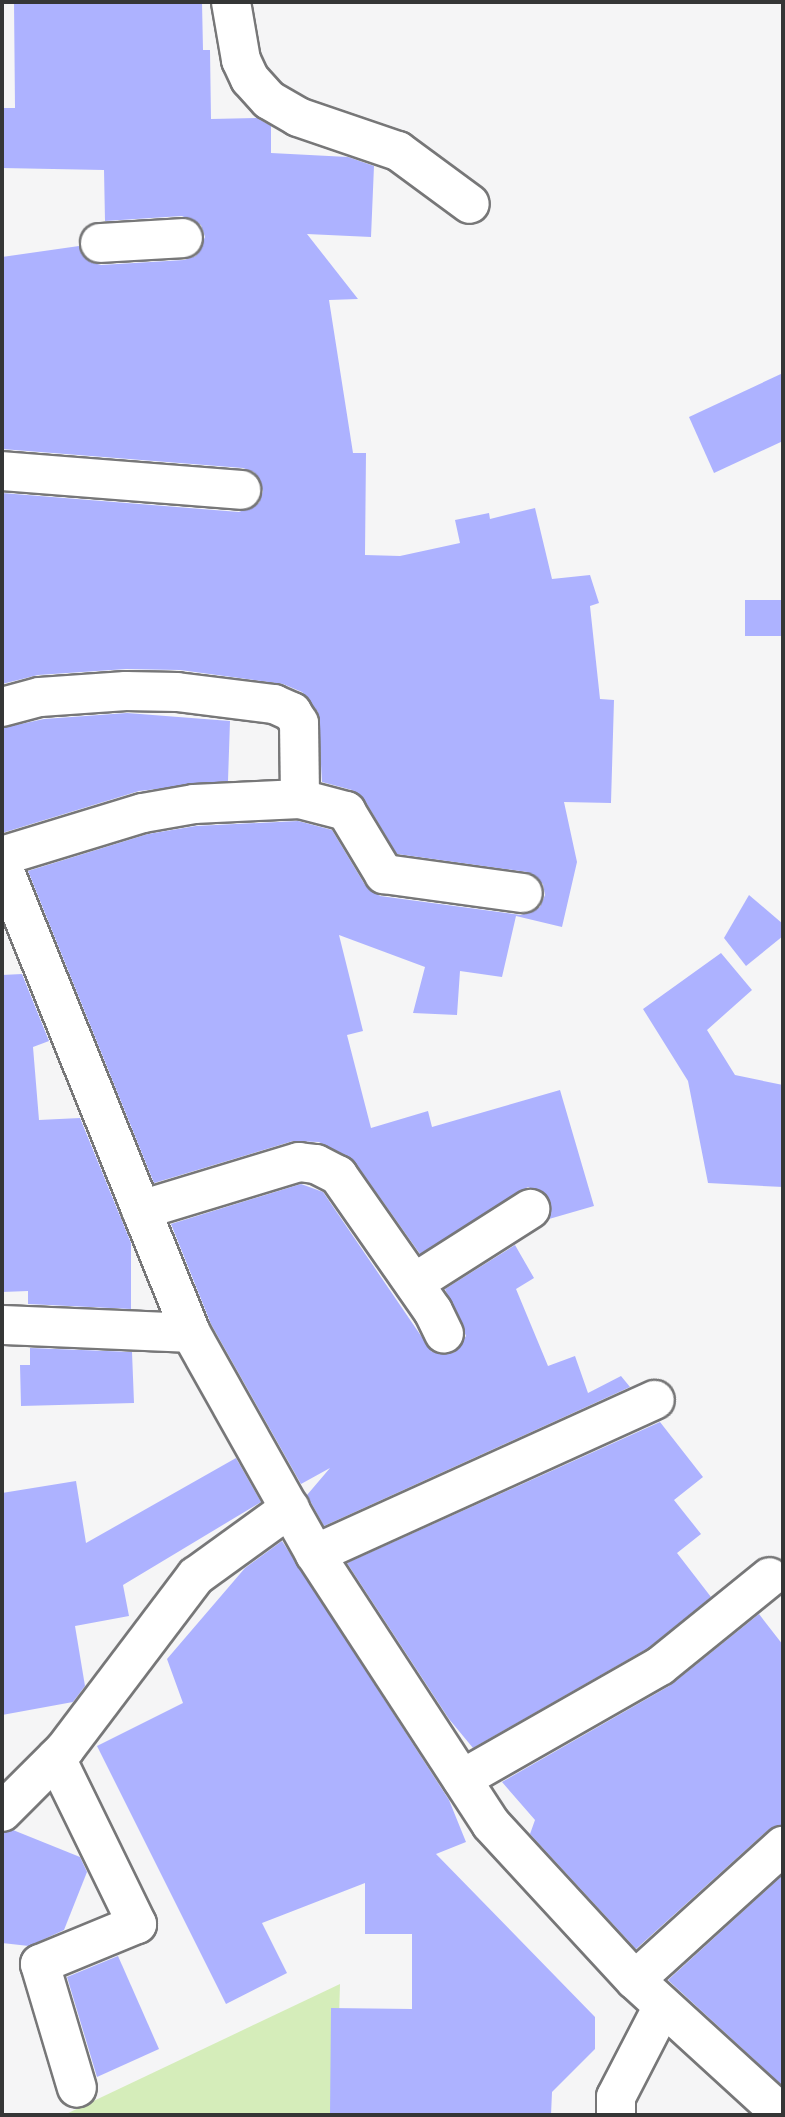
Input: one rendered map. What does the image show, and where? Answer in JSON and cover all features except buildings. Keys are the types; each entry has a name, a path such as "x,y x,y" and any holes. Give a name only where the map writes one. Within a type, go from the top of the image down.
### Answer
{"street":[{"path":"231,2 241,60 250,79 269,100 298,117 398,151 470,204"},
{"path":"100,243 183,238"},
{"path":"2,471 241,490"},
{"path":"2,707 40,697 126,691 177,692 274,704 292,712 299,723 300,799"},
{"path":"2,856 143,813 194,804 300,799 346,811 384,874 523,893"},
{"path":"2,865 191,1333 315,1554 491,1824 635,1980 782,2115"},
{"path":"141,1210 299,1162 316,1164 338,1175 414,1283 444,1335"},
{"path":"414,1283 530,1209"},
{"path":"2,1325 191,1333"},
{"path":"315,1554 655,1400"},
{"path":"2,1812 56,1758 196,1576 290,1508"},
{"path":"462,1779 660,1666 770,1577"},
{"path":"56,1758 137,1924 40,1964 78,2088"},
{"path":"635,1980 783,1846"},
{"path":"616,2115 616,2097 663,2006"}],"green space":[{"path":"340,1984 336,2115 64,2115"}]}
